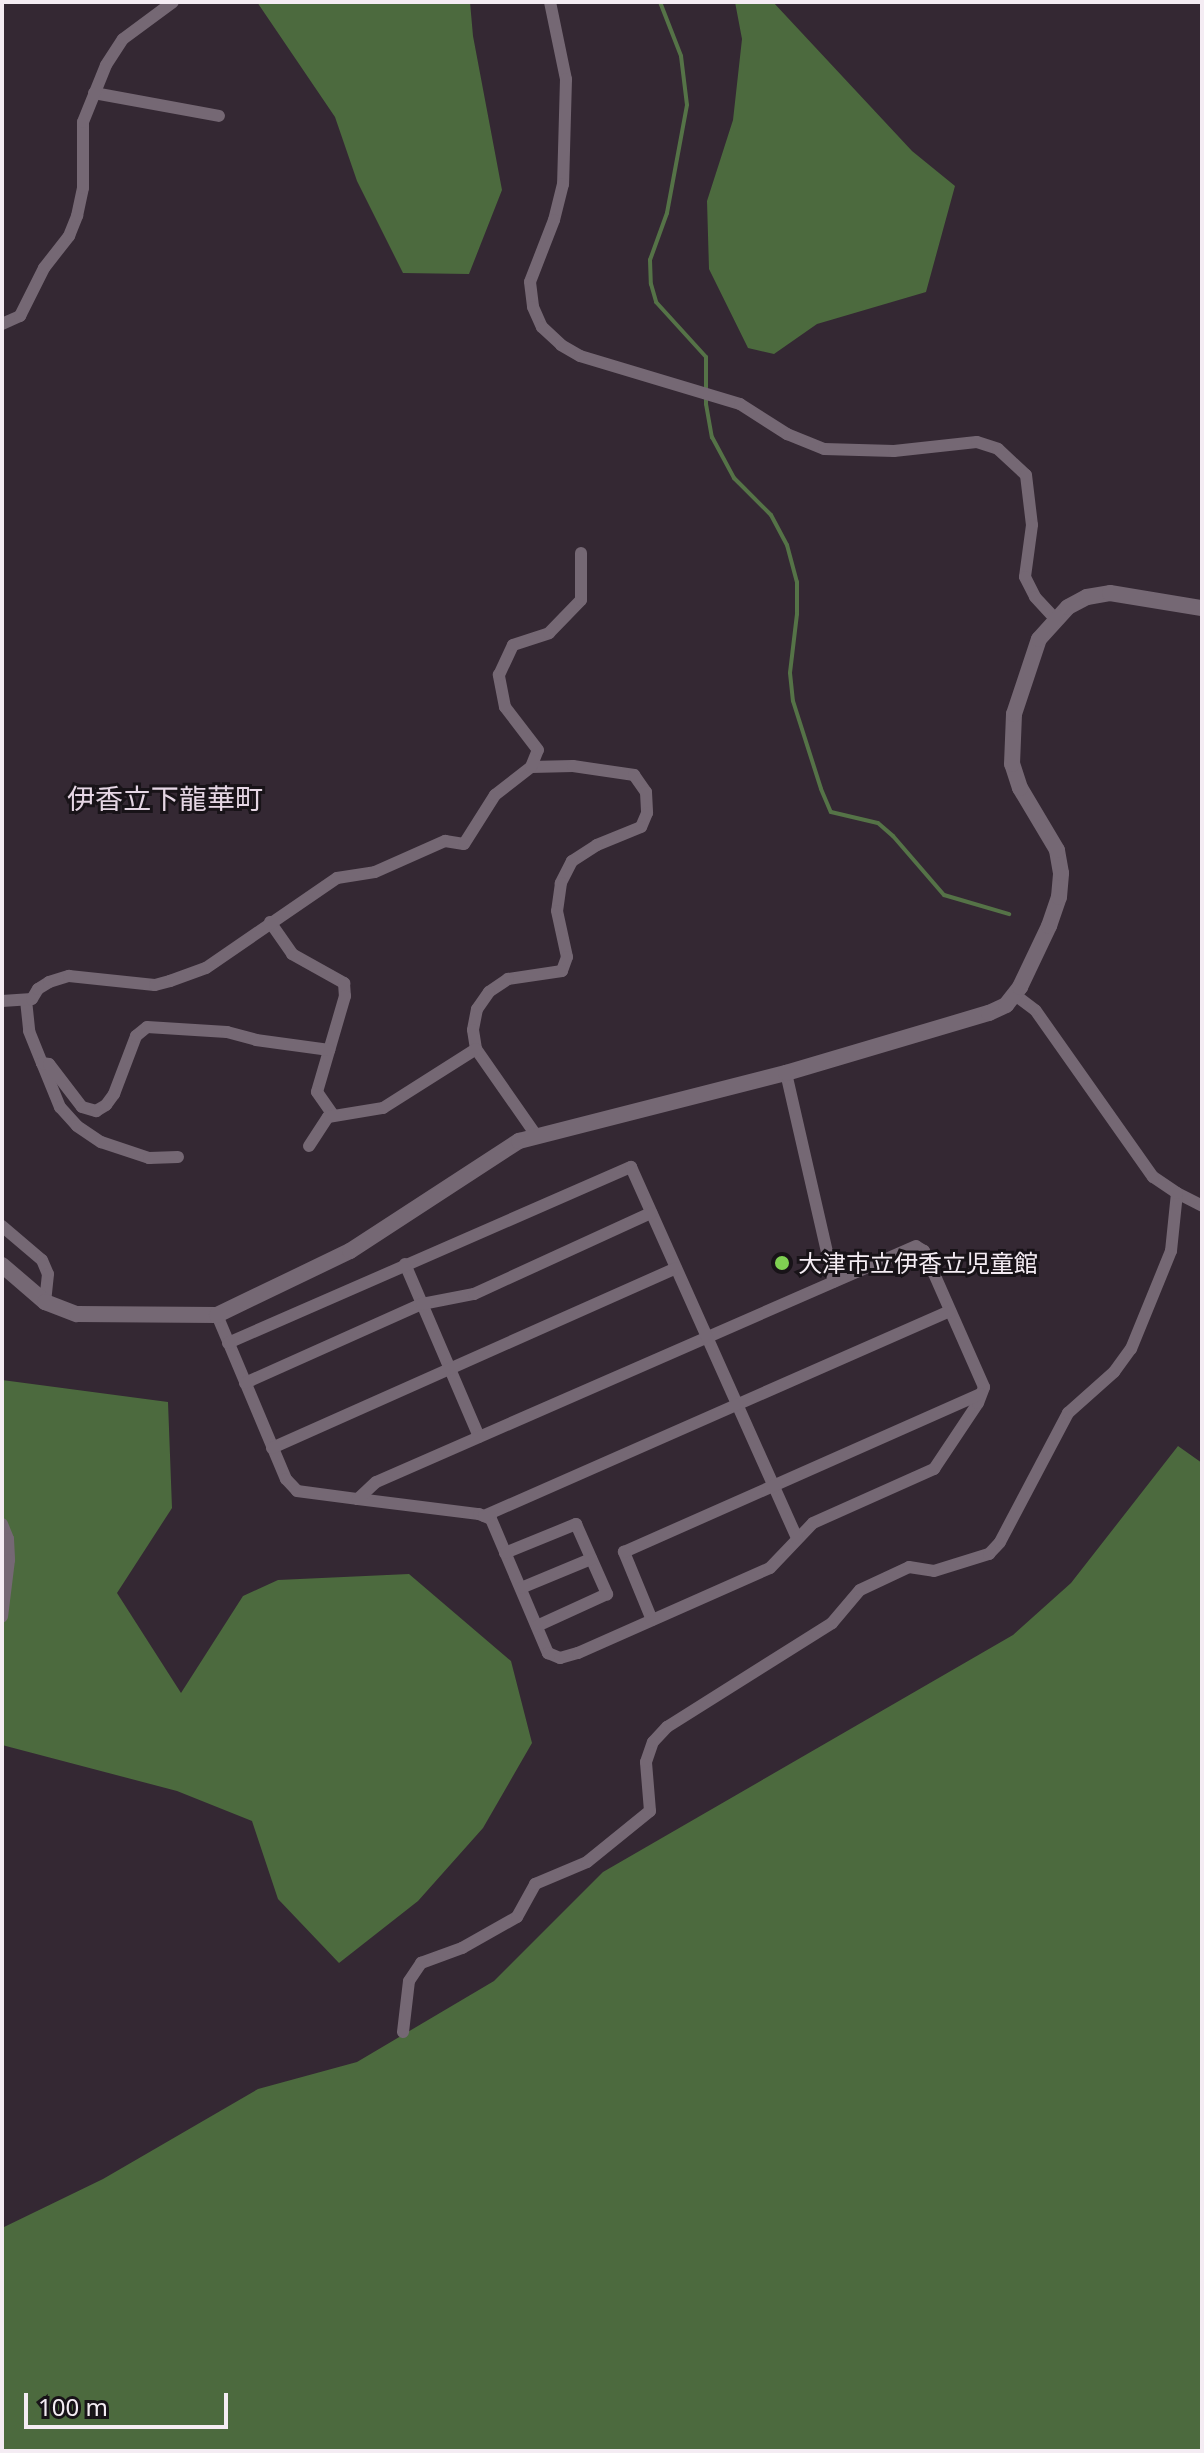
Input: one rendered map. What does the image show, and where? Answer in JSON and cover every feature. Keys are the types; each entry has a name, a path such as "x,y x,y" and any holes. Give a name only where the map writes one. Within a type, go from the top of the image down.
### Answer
{"street":[{"path":"2,324 20,316 44,268 69,236 77,216 83,188 83,122 94,93 123,39 173,2"},
{"path":"550,2 566,79 563,184 554,220 530,282 533,307 542,327 561,345 580,356 740,404 787,434 824,449 881,452 977,442 998,449 1026,475 1032,525 1025,577 1035,597 1051,614"},
{"path":"94,93 219,116"},
{"path":"2,1001 32,999 38,989 49,982 69,976 155,985 170,981 206,968 337,878 375,872 445,841 464,844 495,795 531,767 538,750 505,707 499,675 513,645 549,633 581,600 581,553"},
{"path":"2,1265 45,1302 77,1314 217,1315 350,1251 500,1152 536,1135 786,1073 989,1013 1006,1005 1049,926 1059,897 1061,873 1052,839 1020,788 1012,764 1014,714 1039,639 1068,607 1099,595 1110,593 1202,608"},
{"path":"531,767 573,766 634,775 646,792 647,813 641,827 597,845 572,861 561,883 557,911 567,957 562,971 508,979 489,992 477,1009 473,1030 476,1049 536,1135"},
{"path":"270,922 292,954 344,983 345,996 317,1092 333,1115"},
{"path":"1014,994 1035,1010 1153,1177 1202,1206"},
{"path":"26,1000 29,1031 60,1107 77,1126 101,1142 149,1158 178,1157"},
{"path":"42,1063 49,1064 82,1107 96,1111 106,1105 114,1094 136,1036 147,1027 227,1032 256,1040 329,1050"},
{"path":"309,1146 328,1117 383,1108 476,1049"},
{"path":"786,1073 834,1282"},
{"path":"228,1343 631,1167 797,1538"},
{"path":"403,2032 409,1981 421,1963 462,1948 517,1917 535,1884 587,1862 650,1811 646,1762 653,1742 667,1727 832,1623 860,1590 909,1567 934,1571 989,1554 1000,1542 1068,1413 1114,1372 1131,1349 1171,1251 1177,1193"},
{"path":"245,1383 422,1304 474,1294 651,1213"},
{"path":"2,1226 42,1260 48,1274 45,1302"},
{"path":"217,1315 286,1479 297,1491 491,1519 548,1653 560,1658 770,1568 813,1523 934,1469 984,1387 924,1251 916,1246 376,1482 358,1499"},
{"path":"405,1264 479,1437"},
{"path":"272,1448 676,1268"},
{"path":"484,1516 950,1311"},
{"path":"652,1620 624,1552 981,1394"},
{"path":"2,1524 8,1539 9,1560 2,1617"},
{"path":"505,1553 576,1524 607,1594 537,1626"},
{"path":"521,1588 591,1559"}],"green space":[{"path":"257,2 470,2 473,36 502,190 469,274 403,273 357,181 335,117"},
{"path":"735,2 773,2 912,151 955,186 926,292 817,324 774,354 748,348 709,269 707,201 733,120 742,39"},
{"path":"2,1380 168,1402 172,1508 117,1593 181,1693 243,1596 278,1580 409,1574 511,1661 532,1743 483,1828 418,1901 339,1963 278,1899 252,1821 177,1791 2,1745"},
{"path":"1178,1446 1202,1463 1202,2451 2,2451 2,2228 103,2179 258,2089 357,2062 494,1981 603,1872 1013,1635 1071,1583"}],"waterway":[{"path":"660,2 681,56 687,105 667,213 650,260 651,284 656,302 706,357 706,404 712,437 734,478 771,515 787,545 797,582 797,614 790,673 793,701 821,789 831,812 878,823 944,895 1009,914"}],"place":[{"name":"大津市立伊香立児童館","path":"782,1263"}],"district":[{"name":"伊香立下龍華町","path":"165,798"}]}
